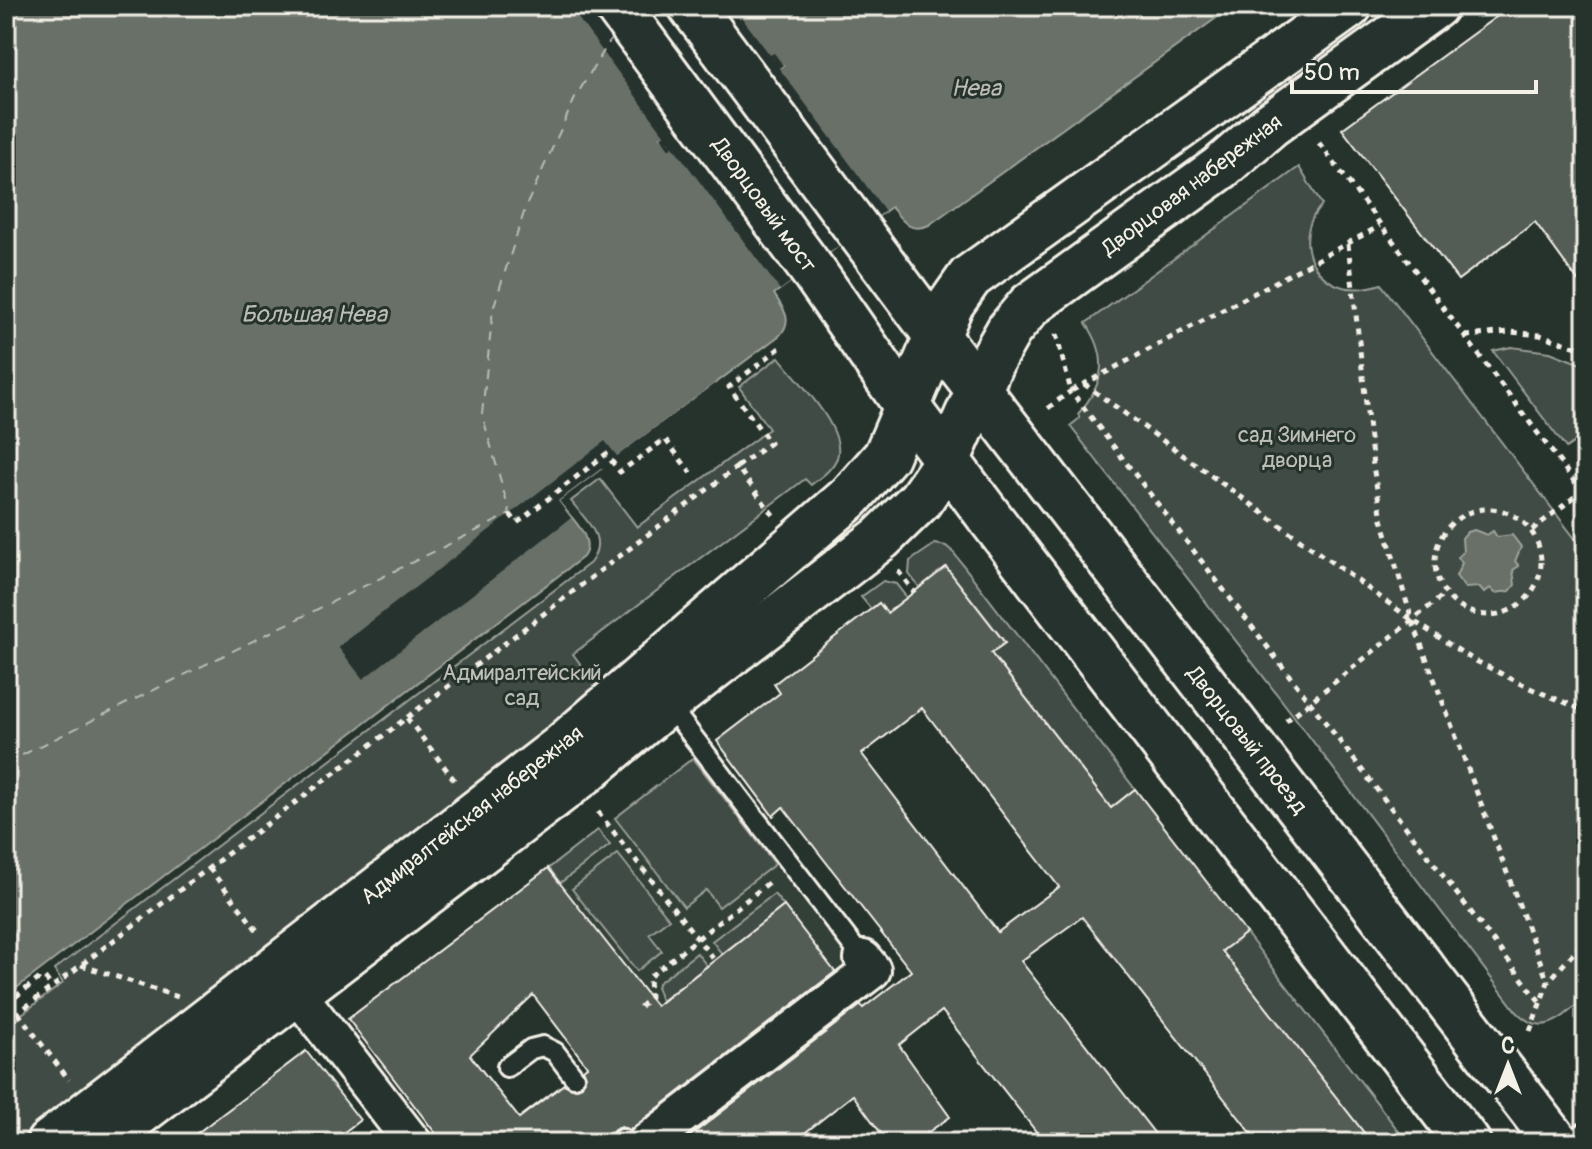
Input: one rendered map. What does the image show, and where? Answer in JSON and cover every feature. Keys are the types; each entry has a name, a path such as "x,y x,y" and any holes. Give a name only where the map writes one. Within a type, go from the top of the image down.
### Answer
{"main road":[{"name":"Дворцовый мост","path":"617,6 815,274 908,408"},
{"path":"691,6 937,336 951,304 970,277 1349,6"},
{"name":"Дворцовая набережная","path":"979,390 1009,330 1030,305 1220,168 1270,125 1435,6"},
{"name":"Дворцовый проезд","path":"937,336 1557,1143"},
{"name":"Адмиралтейская набережная","path":"49,1143 560,748 850,497 886,456 937,336"},
{"name":"Адмиралтейская набережная","path":"100,1143 585,772 667,703 881,538 920,500 947,461 979,390"},
{"path":"908,408 1468,1143"}],"street":[{"path":"631,1142 872,970 863,959"},
{"path":"297,993 413,1143"}],"lane":[{"path":"667,703 863,959"},
{"path":"507,1067 531,1049 543,1046 555,1052 574,1077"}],"path":[{"path":"1319,143 1585,492 1532,530"},
{"path":"1048,408 1071,391 1380,226"},
{"path":"1348,244 1382,519 1412,620 1548,982"},
{"path":"1464,336 1510,332 1540,335 1586,350"},
{"path":"1056,334 1071,391 1540,1002"},
{"path":"6,1022 770,443 729,387 781,347"},
{"path":"1084,384 1412,620 1472,659 1586,711"},
{"path":"510,514 517,523 606,454 620,472 665,439 691,473"},
{"path":"737,467 768,507"},
{"path":"1496,509 1520,518 1532,530 1542,561 1532,593 1520,605 1505,613 1472,613 1445,594 1437,578 1437,545 1456,519 1471,511 1496,509"},
{"path":"892,564 914,592"},
{"path":"1286,721 1445,594"},
{"path":"407,718 459,786"},
{"path":"598,812 715,961"},
{"path":"640,1007 650,997 649,977 791,865"},
{"path":"209,868 261,936"},
{"path":"1530,1031 1548,982 1586,939"},
{"path":"81,965 179,997"},
{"path":"6,1004 40,978 45,978 52,987"},
{"path":"18,1013 70,1080"}],"shaded area":[{"path":"693,758 851,963 666,1105 507,899"}],"green space":[{"name":"сад Зимнего дворца","path":"1299,167 1322,205 1309,227 1307,239 1308,252 1320,273 1348,288 1381,284 1586,553 1586,997 1561,1018 1544,1025 1526,1020 1516,1011 1070,426 1080,418 1078,414 1094,391 1101,370 1098,347 1086,323"},
{"path":"1511,347 1550,352 1586,366 1586,434 1566,448 1493,351"},
{"name":"Адмиралтейский сад","path":"779,357 818,405 835,433 837,458 829,470 811,485 805,479 573,654 599,689 597,701 14,1143 6,1143 6,1026 63,983 54,970 590,563 597,546 596,538 589,523 571,501 600,479 637,527 769,429 739,387"},
{"path":"935,544 946,546 953,552 1135,789 1111,808 991,653 1005,642 947,568 920,588 909,574 910,561"},
{"path":"883,581 896,584 907,598 887,613 879,603 871,609 861,597"},
{"path":"693,758 775,864 719,907 706,890 684,907 615,818"},
{"path":"598,830 610,845 560,883 549,868"},
{"path":"618,854 669,919 649,934 662,951 637,971 572,889"},
{"path":"774,894 784,906 722,954 712,941"},
{"path":"1246,933 1407,1142 1372,1143 1222,951"},
{"path":"697,953 707,966 661,1001 658,983"}],"water":[{"name":"Большая Нева","path":"6,6 1233,6 929,225 912,227 891,207 774,294 787,319 780,335 558,501 584,535 587,542 583,557 6,996","holes":["770,56 783,65 673,146 661,137"]},
{"path":"1474,530 1487,535 1493,531 1497,537 1512,535 1521,547 1515,561 1519,566 1513,570 1515,585 1510,591 1495,593 1490,588 1484,593 1479,587 1465,588 1456,576 1462,563 1458,557 1463,552 1462,538"}],"pier":[{"path":"569,6 733,6 770,55 774,53 783,65 779,68 885,211 780,290 673,146 669,149 661,137 664,134","holes":["773,59 777,64 670,143 666,138"]},
{"path":"714,384 717,387 558,501 571,518 363,679 338,647 605,441 617,456"}],"building":[{"path":"1511,6 1586,6 1586,292 1535,222 1458,280 1342,129"},
{"path":"946,567 1005,643 991,653 1111,808 1135,789 1246,933 1222,951 1372,1143 1259,1143 1082,917 1021,961 1162,1143 1045,1143 942,1011 899,1045 950,1117 927,1133 934,1143 888,1143 853,1095 792,1143 681,1143 861,1005 863,1008 911,971 783,807 773,816 717,741 780,693 774,684 879,603 887,613","holes":["922,708 1059,887 998,932 862,754"]},
{"path":"548,868 656,1006 784,906 835,972 630,1130 621,1127 614,1130 611,1143 443,1143 348,1019","holes":["533,995 587,1066 583,1069 586,1076 582,1086 575,1089 564,1084 519,1118 470,1055"]},
{"path":"306,1051 360,1120 330,1143 184,1143"}],"ferry route":[{"path":"6,763 510,514 482,414 493,309 526,206 576,96 613,36"}],"water label":[{"name":"Нева","path":"976,88"}]}
